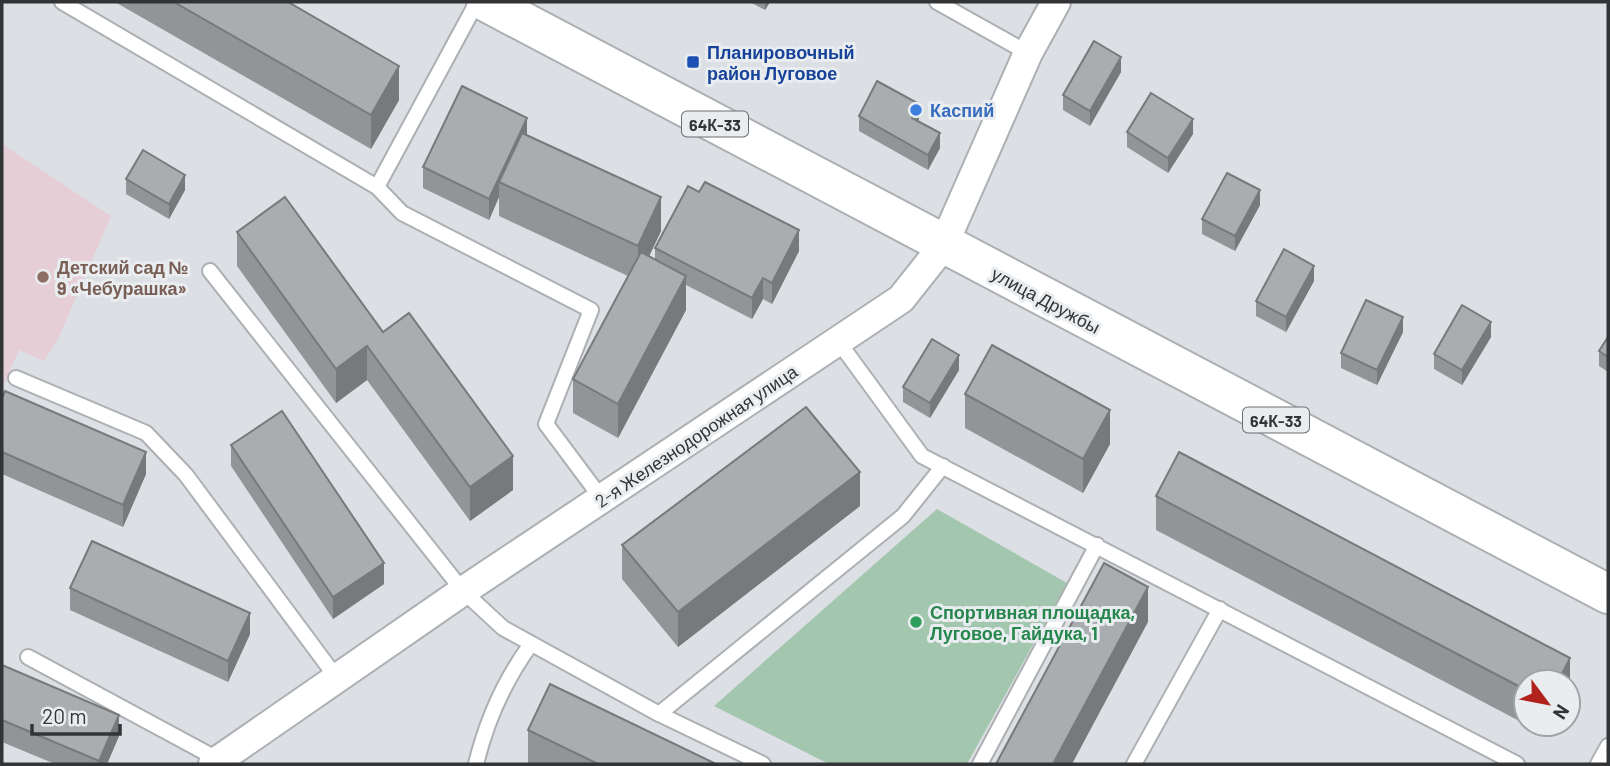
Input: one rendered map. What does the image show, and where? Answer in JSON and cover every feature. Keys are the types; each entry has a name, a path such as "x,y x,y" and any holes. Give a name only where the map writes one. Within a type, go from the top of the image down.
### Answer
{"main road":[{"name":"улица Дружбы","path":"486,2 943,246 1608,594"}],"street":[{"name":"2-я Железнодорожная улица","path":"220,763 337,677 463,591 901,299 943,246 1028,53 1056,2"}],"lane":[{"path":"62,2 377,187 402,213 591,310 547,424 602,499"},
{"path":"377,187 477,2"},
{"path":"937,2 1028,53"},
{"path":"210,271 463,591 503,628 659,715 763,764"},
{"path":"838,341 922,456 1517,764"},
{"path":"16,378 146,433 186,475 337,677"},
{"path":"659,715 903,516 943,466"},
{"path":"980,764 1097,545"},
{"path":"1134,764 1220,609"},
{"path":"476,764 485,726 511,672 531,644"},
{"path":"28,657 220,763"},
{"path":"1598,764 1608,746"}],"shaded area":[{"name":"Детский сад № 9 «Чебурашка»","path":"2,144 111,216 58,339 44,361 19,350 2,389"}],"green space":[{"path":"937,509 1067,583 967,764 829,764 714,706"}],"building":[{"path":"174,2 288,2 399,66 371,115"},
{"path":"1094,41 1121,57 1090,111 1063,95"},
{"path":"877,81 919,104 912,118 940,133 928,155 859,116"},
{"path":"462,86 527,118 489,199 423,167"},
{"path":"1151,93 1193,119 1168,158 1127,132"},
{"path":"522,133 661,197 638,246 499,182"},
{"path":"143,150 185,175 169,204 126,179"},
{"path":"1227,173 1260,190 1235,236 1202,219"},
{"path":"705,182 799,230 772,283 763,278 752,298 655,248 688,186 699,192"},
{"path":"285,197 383,332 409,313 513,456 470,487 367,346 336,369 237,232"},
{"path":"1284,249 1314,266 1286,317 1256,301"},
{"path":"641,252 686,276 618,404 573,379"},
{"path":"1366,300 1403,317 1377,370 1341,353"},
{"path":"1462,305 1491,322 1462,370 1434,354"},
{"path":"1608,337 1608,357 1599,351"},
{"path":"932,339 959,355 930,403 903,387"},
{"path":"992,345 1110,410 1083,459 965,394"},
{"path":"5,391 146,452 123,505 2,452 2,398"},
{"path":"806,407 860,472 678,612 622,545"},
{"path":"282,411 384,563 333,597 231,445"},
{"path":"1179,452 1570,658 1565,668 1512,668 1512,683 1156,496"},
{"path":"92,541 250,613 228,661 70,588"},
{"path":"1104,563 1148,587 1053,764 996,764"},
{"path":"2,665 119,715 99,761 2,720"},
{"path":"550,684 716,764 598,764 528,730"}],"place":[{"name":"Планировочный район Луговое","path":"693,62"},
{"name":"Каспий","path":"916,110"},
{"name":"Детский сад № 9 «Чебурашка»","path":"43,277"},
{"name":"Спортивная площадка, Луговое, Гайдука, 1","path":"916,622"}]}
